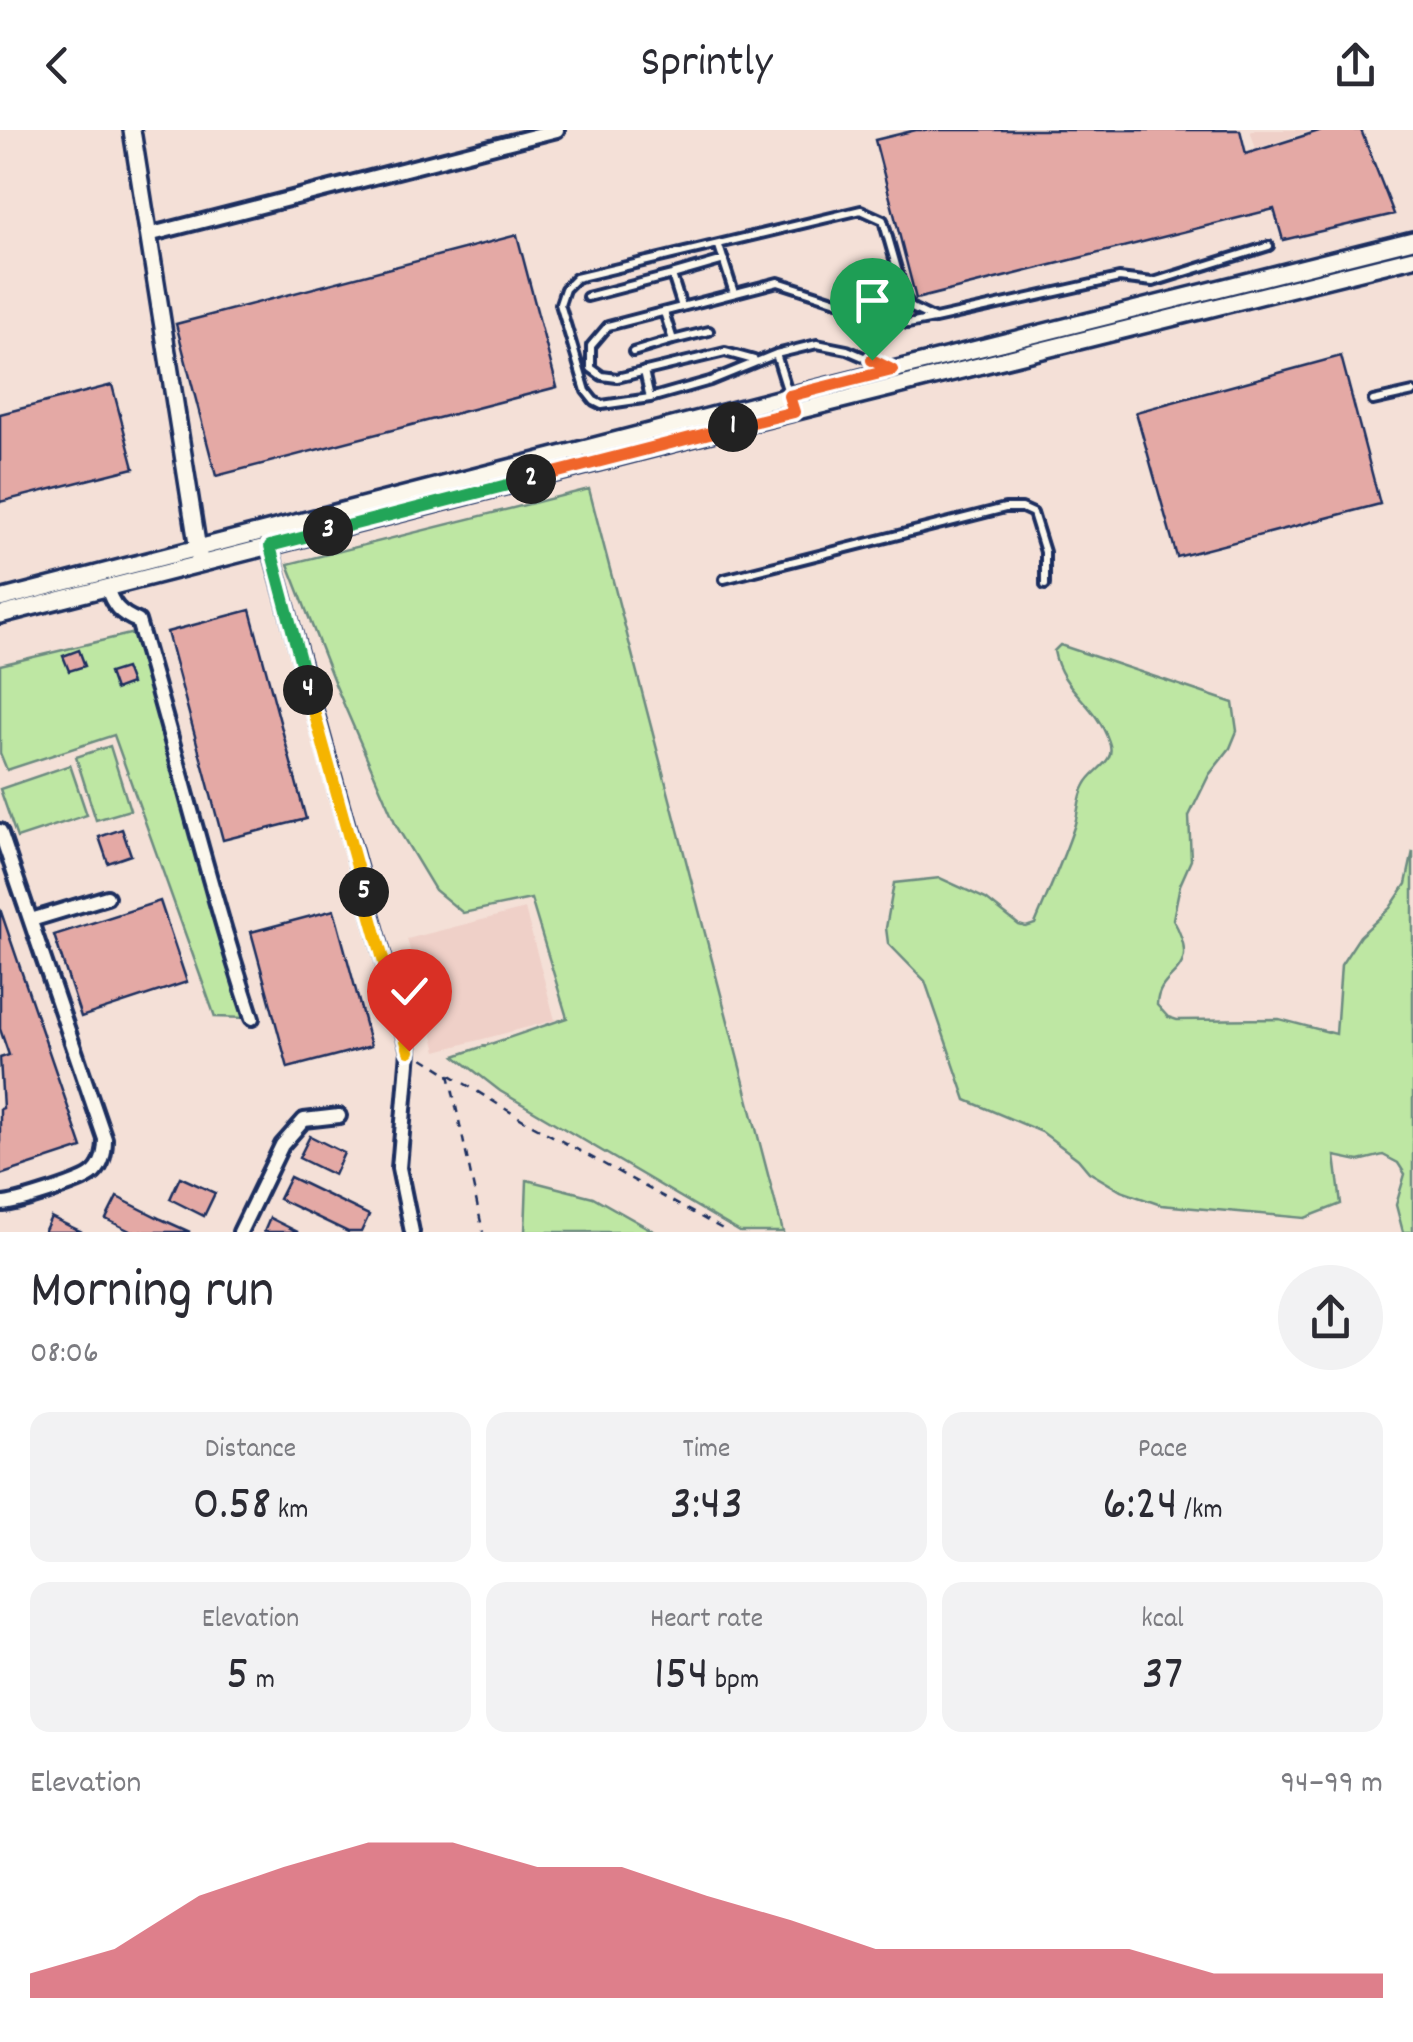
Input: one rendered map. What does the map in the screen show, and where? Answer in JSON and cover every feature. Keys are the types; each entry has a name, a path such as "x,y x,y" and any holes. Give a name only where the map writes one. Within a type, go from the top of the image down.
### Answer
{"street":[{"path":"132,130 199,555"},
{"path":"148,235 556,130"},
{"path":"0,600 199,555 270,546 791,404 892,370 1413,240"},
{"path":"0,615 107,587 266,529 1413,258"},
{"path":"266,529 409,1051 399,1168 412,1232"},
{"path":"107,587 110,601 124,615 138,621 170,726 211,889 252,1018"},
{"path":"0,831 105,1139 105,1155 93,1174 14,1203 0,1204"},
{"path":"31,920 107,897"},
{"path":"240,1232 282,1145 304,1120 338,1116"}],"lane":[{"path":"892,370 847,350 817,344 756,360 710,381 650,398 602,406 586,391 560,304 565,289 576,278 861,210 883,220 912,308 935,319"},
{"path":"719,246 734,292"},
{"path":"756,360 724,352 617,378 602,376 591,368 591,346 608,326 778,282 908,324 1119,278 1153,282 1269,246"},
{"path":"587,298 724,260"},
{"path":"850,307 882,294 898,269"},
{"path":"672,275 682,307"},
{"path":"664,312 673,340"},
{"path":"632,352 709,331"},
{"path":"776,354 791,404"},
{"path":"644,371 650,398"},
{"path":"1373,402 1413,392"},
{"path":"724,580 1005,508 1022,508 1033,513 1046,552 1045,585"}],"path":[{"path":"409,1051 525,1121 728,1232"},
{"path":"449,1072 483,1232"}],"shaded area":[{"path":"1250,130 1313,130 1256,149"},
{"path":"525,909 555,1020 437,1051 407,939"}],"green space":[{"path":"589,489 783,1232 740,1232 500,1091 455,1056 567,1018 531,899 463,913 435,890 397,827 288,564"},
{"path":"134,633 246,1018 215,1017 114,735 7,770 0,753 0,665"},
{"path":"1060,645 1233,703 1237,731 1189,816 1191,860 1180,885 1173,919 1184,952 1182,962 1159,993 1157,1005 1168,1017 1279,1019 1336,1034 1341,965 1360,936 1390,908 1406,884 1413,851 1413,1232 1403,1232 1396,1205 1405,1174 1398,1163 1383,1155 1359,1161 1335,1156 1341,1204 1305,1218 1161,1205 1121,1191 1089,1172 1042,1132 966,1100 925,981 888,943 886,928 894,883 940,878 986,899 1019,925 1035,924 1073,830 1082,790 1107,760 1111,749 1096,716 1058,665 1054,651"},
{"path":"110,746 130,810 96,820 76,757"},
{"path":"70,765 87,815 17,838 0,789"},
{"path":"527,1180 593,1197 655,1232 525,1232"}],"building":[{"path":"916,130 1240,130 1246,154 1322,130 1361,130 1394,214 1283,240 1274,209 916,299 875,140"},
{"path":"517,235 557,387 216,476 176,324"},
{"path":"1341,356 1380,504 1177,557 1136,412"},
{"path":"112,385 134,468 0,502 0,414"},
{"path":"250,610 306,819 223,840 167,632"},
{"path":"79,650 85,666 69,671 63,656"},
{"path":"125,668 131,684 115,690 109,673"},
{"path":"122,829 131,855 108,863 99,837"},
{"path":"160,901 187,982 81,1017 54,935"},
{"path":"0,909 82,1148 0,1175 0,1058 9,1055 0,1029"},
{"path":"334,910 371,1046 288,1068 251,932"},
{"path":"310,1136 344,1153 334,1175 299,1158"},
{"path":"180,1177 215,1193 204,1216 170,1199"},
{"path":"290,1177 369,1215 361,1232 348,1232 279,1199"},
{"path":"117,1197 190,1232 132,1232 106,1219"},
{"path":"51,1217 61,1222 82,1232 44,1232"},
{"path":"270,1218 298,1232 264,1232"}],"route":[{"path":"409,1051 270,546 794,412 789,396 892,370 872,360"}]}
